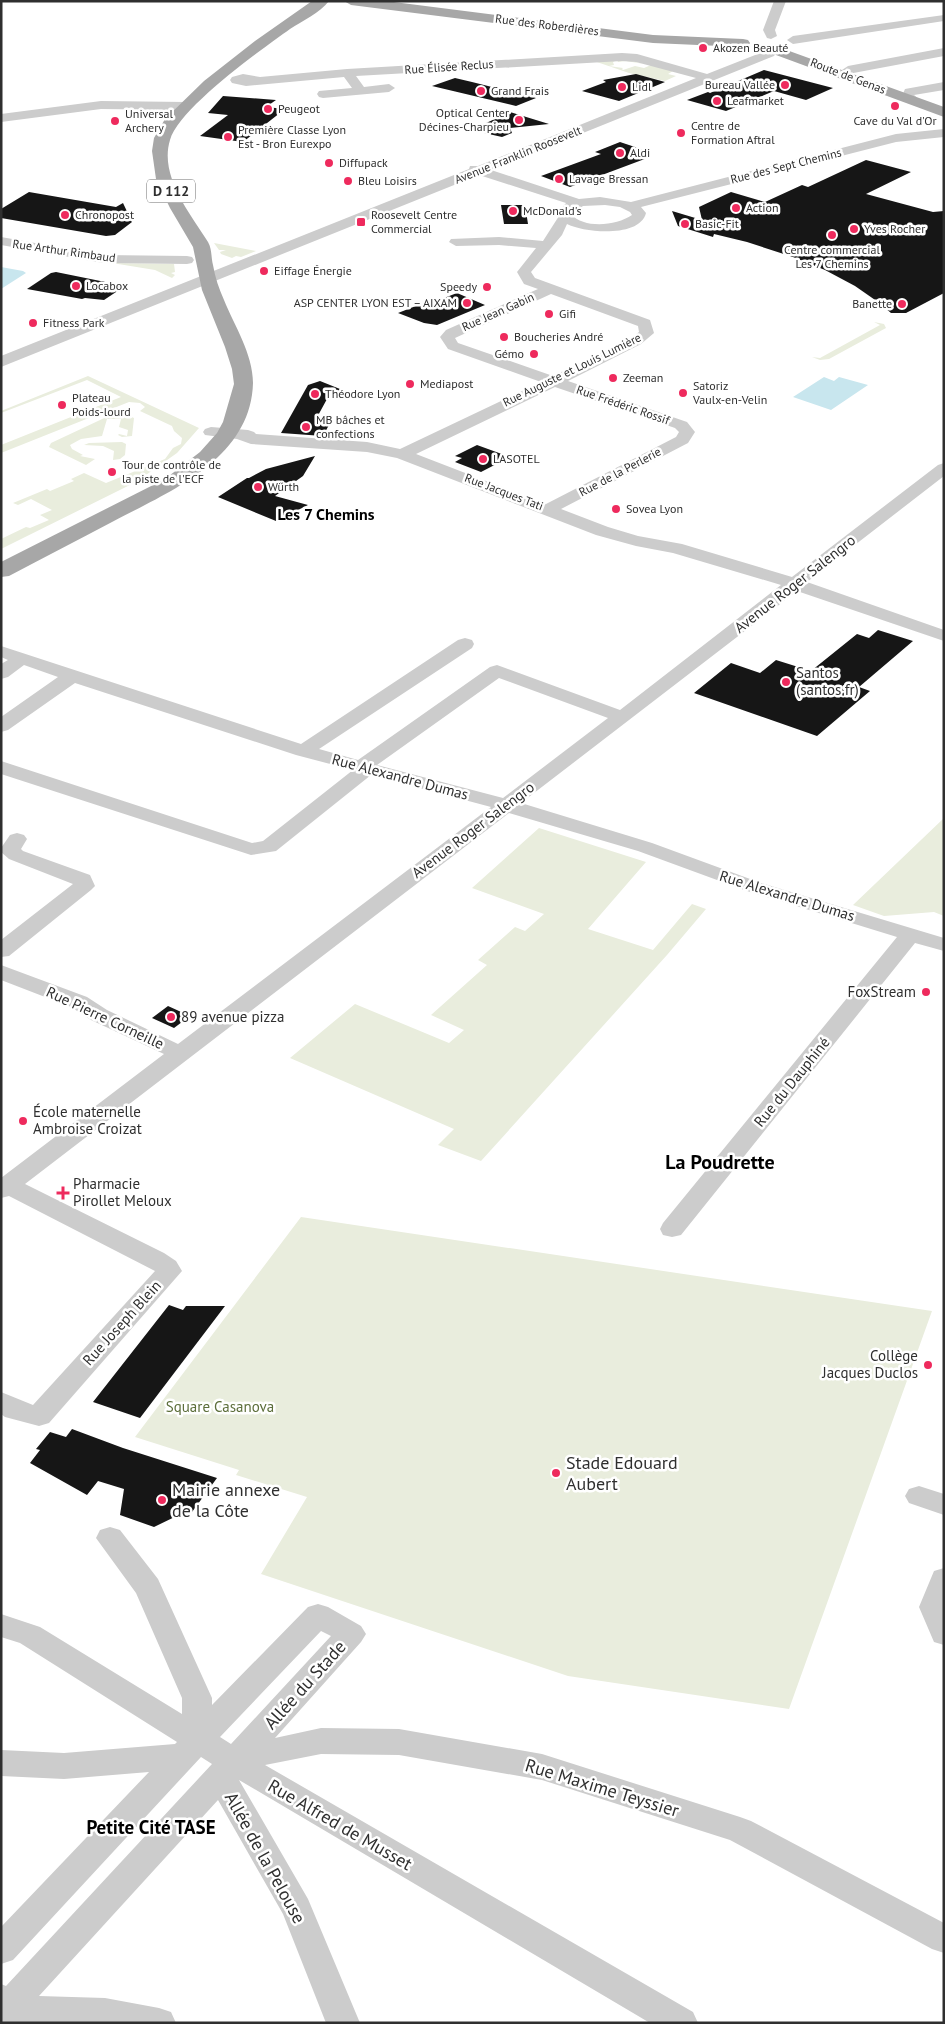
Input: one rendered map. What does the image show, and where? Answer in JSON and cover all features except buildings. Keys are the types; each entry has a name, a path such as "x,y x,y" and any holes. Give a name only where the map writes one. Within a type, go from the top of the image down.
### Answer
{"main road":[{"name":"D 112","path":"201,282 187,260 186,250 152,169 149,158 152,138 176,110 303,1"},
{"name":"D 112","path":"201,282 202,248 163,176 160,163 160,147 163,135 176,110 285,26 322,1"},
{"name":"Rue des Roberdières","path":"351,1 646,38 747,44"},
{"path":"747,44 756,36 771,36 787,48"},
{"path":"747,44 787,48"},
{"name":"Route de Genas","path":"787,48 848,70 944,111"},
{"name":"Route de Genas","path":"787,48 916,99 944,106"},
{"path":"201,282 196,297 225,380 223,404 227,434"},
{"path":"1,571 172,484 216,449 227,434 239,407 243,379 236,352 201,282"},
{"path":"1,556 147,484 194,450 227,434"}],"street":[{"path":"771,36 769,30 780,1"},
{"name":"Avenue Franklin Roosevelt","path":"1,362 265,256 279,246 472,171 703,77 787,48 944,18"},
{"name":"Avenue Franklin Roosevelt","path":"703,77 744,57 747,44"},
{"path":"848,70 944,52"},
{"name":"Rue Élisée Reclus","path":"261,80 347,73 622,57 637,58 664,54"},
{"name":"Rue Élisée Reclus","path":"637,58 703,77"},
{"path":"347,73 361,91"},
{"path":"916,99 944,86"},
{"path":"323,94 389,88"},
{"path":"1,118 101,105 176,110"},
{"path":"69,109 176,110"},
{"name":"Rue des Sept Chemins","path":"630,206 896,138 944,133"},
{"path":"472,171 579,203 600,201 630,206 639,213 638,218 628,224 610,228 576,224 544,198 472,171"},
{"path":"566,214 579,203"},
{"name":"Rue Auguste et Louis Lumière","path":"401,454 422,446 636,341 647,333 645,323 632,317 529,281 524,272 557,232 559,224 566,214"},
{"path":"557,232 585,226"},
{"name":"Rue Arthur Rimbaud","path":"1,241 104,259 187,260"},
{"path":"456,242 499,241 546,246"},
{"name":"Rue Jean Gabin","path":"447,337 451,333 550,289"},
{"name":"Rue Frédéric Rossif","path":"447,337 453,346 681,425 687,432"},
{"name":"Rue de la Perlerie","path":"549,510 682,440 687,432"},
{"name":"Rue Jacques Tati","path":"227,434 256,439 366,447 401,454 602,531 636,541 676,548 795,584 943,636"},
{"name":"Avenue Roger Salengro","path":"4,1187 622,717 944,468"},
{"path":"303,751 465,644"},
{"name":"Rue Alexandre Dumas","path":"1,651 303,751 505,805 645,847 754,887 944,944"},
{"path":"1,673 21,659"},
{"path":"1,767 251,849 269,847 364,768 497,671 622,717"},
{"path":"1,726 73,676"},
{"path":"1,951 84,886 83,880 16,855 10,850 17,839"},
{"name":"Rue du Dauphiné","path":"672,1229 911,934"},
{"name":"Rue Pierre Corneille","path":"1,972 79,1002 99,1015 180,1053"},
{"name":"Rue Joseph Blein","path":"1,1402 15,1410 38,1416 169,1271 167,1267 155,1259 4,1187"},
{"path":"1,1763 64,1766 191,1748 197,1698 148,1587 110,1538"},
{"path":"944,1579 934,1607 944,1634"},
{"name":"Allée du Stade","path":"1,1950 318,1615 351,1634 228,1770 5,2006"},
{"name":"Rue Alfred de Musset","path":"1,1625 30,1636 191,1748 228,1770 681,2023"},
{"name":"Rue Maxime Teyssier","path":"228,1770 261,1753 321,1741 399,1742 542,1767 740,1830 944,1939"},
{"name":"Allée de la Pelouse","path":"228,1770 297,1909 343,2023"},
{"path":"5,2006 28,2012 88,2012 159,2023"}],"green space":[{"path":"623,59 644,64 626,61 618,62 617,60 613,62 614,65 609,66 623,68 623,70 635,66 644,68 651,65 673,71 668,74 676,76 665,81 629,73 591,60"},
{"path":"214,243 256,251 241,257 236,256 232,258 221,254 220,252 226,250 219,250"},
{"path":"112,263 174,264 175,272 171,273 175,275 172,278 155,270"},
{"path":"874,322 884,324 886,328 829,359 820,360 812,357 820,358 880,325"},
{"path":"88,376 199,428 177,453 136,482 1,549 1,539 26,527 30,528 49,520 40,515 52,510 31,499 18,505 13,503 47,489 50,491 74,481 71,479 84,473 106,483 165,459 173,448 181,444 182,438 174,431 172,426 140,411 145,407 140,403 129,402 1,453 1,445 121,397 87,380 1,413 1,411"},
{"path":"115,413 123,413 134,418 132,436 122,437 118,435 127,436 128,430 119,427 121,419 107,419 102,436 81,439 70,445 72,449 83,455 80,456 95,459 86,465 49,447 51,443"},
{"path":"122,442 126,444 125,455 120,459 113,460 114,451 103,446 84,445 89,443"},
{"path":"944,818 944,916 934,912 884,916 853,905"},
{"path":"539,828 646,862 588,929 653,950 692,904 706,909 667,955 481,1161 438,1145 454,1129 290,1058 355,1004 449,1043 464,1030 431,1015 487,965 478,960 515,927 525,931 544,914 472,888"},
{"name":"Stade Edouard Aubert","path":"301,1217 932,1311 789,1709 568,1676 261,1574 307,1497 236,1475 239,1470 135,1437"}],"water":[{"path":"1,267 23,271 26,273 1,289"},
{"path":"824,377 834,381 839,377 868,385 831,410 793,397"}],"place":[{"name":"Akozen Beauté","path":"703,48"},
{"name":"Bureau Vallée","path":"785,85"},
{"name":"Lidl","path":"622,87"},
{"name":"Grand Frais","path":"481,91"},
{"name":"Leafmarket","path":"717,101"},
{"name":"Cave du Val d'Or","path":"895,106"},
{"name":"Peugeot","path":"268,109"},
{"name":"Optical Center Décines-Charpieu","path":"519,120"},
{"name":"Universal Archery","path":"115,121"},
{"name":"Centre de Formation Aftral","path":"681,133"},
{"name":"Première Classe Lyon Est - Bron Eurexpo","path":"228,137"},
{"name":"Aldi","path":"620,153"},
{"name":"Diffupack","path":"329,163"},
{"name":"Lavage Bressan","path":"559,179"},
{"name":"Bleu Loisirs","path":"348,181"},
{"name":"Action","path":"736,208"},
{"name":"McDonald's","path":"513,211"},
{"name":"Chronopost","path":"65,215"},
{"name":"Roosevelt Centre Commercial","path":"361,222"},
{"name":"Basic-Fit","path":"685,224"},
{"name":"Yves Rocher","path":"854,229"},
{"name":"Centre commercial Les 7 Chemins","path":"832,235"},
{"name":"Eiffage Énergie","path":"264,271"},
{"name":"Locabox","path":"76,286"},
{"name":"Speedy","path":"487,287"},
{"name":"ASP CENTER LYON EST – AIXAM","path":"467,303"},
{"name":"Banette","path":"902,304"},
{"name":"Gifi","path":"549,314"},
{"name":"Fitness Park","path":"33,323"},
{"name":"Boucheries André","path":"504,337"},
{"name":"Gémo","path":"534,354"},
{"name":"Zeeman","path":"613,378"},
{"name":"Mediapost","path":"410,384"},
{"name":"Satoriz Vaulx-en-Velin","path":"683,393"},
{"name":"Théodore Lyon","path":"315,394"},
{"name":"Plateau Poids-lourd","path":"62,405"},
{"name":"MB bâches et confections","path":"306,427"},
{"name":"LASOTEL","path":"483,459"},
{"name":"Tour de contrôle de la piste de l'ECF","path":"112,472"},
{"name":"Würth","path":"258,487"},
{"name":"Sovea Lyon","path":"616,509"},
{"name":"Santos (santos.fr)","path":"786,682"},
{"name":"FoxStream","path":"926,992"},
{"name":"89 avenue pizza","path":"171,1017"},
{"name":"École maternelle Ambroise Croizat","path":"23,1121"},
{"name":"Pharmacie Pirollet Meloux","path":"63,1193"},
{"name":"Collège Jacques Duclos","path":"928,1365"},
{"name":"Stade Edouard Aubert","path":"556,1473"},
{"name":"Mairie annexe de la Côte","path":"162,1500"}],"district":[{"name":"Les 7 Chemins","path":"326,514"},
{"name":"La Poudrette","path":"720,1162"},
{"name":"Petite Cité TASE","path":"151,1827"}],"park label":[{"name":"Square Casanova","path":"220,1407"}]}
